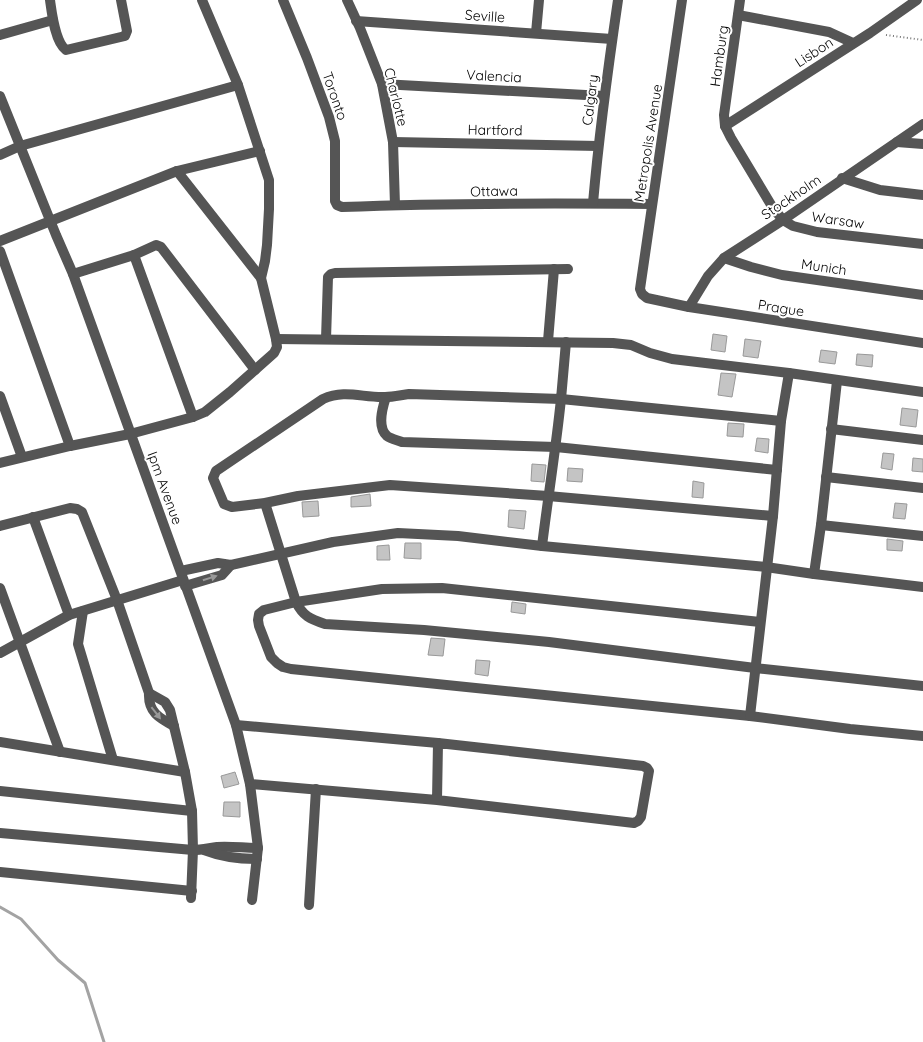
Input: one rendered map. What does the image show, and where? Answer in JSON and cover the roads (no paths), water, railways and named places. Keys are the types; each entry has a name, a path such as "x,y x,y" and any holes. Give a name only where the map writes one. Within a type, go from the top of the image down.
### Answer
{"street":[{"path":"50,0 53,20 61,47 66,50 125,36 127,31 124,1"},
{"path":"202,0 238,85 269,180 268,245 261,278"},
{"name":"Toronto","path":"283,0 329,117 335,141 335,201 337,205"},
{"name":"Charlotte","path":"346,0 360,28 382,84 392,142 395,205"},
{"path":"536,33 539,0"},
{"name":"Calgary","path":"593,204 604,96 618,0"},
{"name":"Metropolis Avenue","path":"640,289 682,0"},
{"name":"Hamburg","path":"726,126 724,115 740,0"},
{"name":"Lisbon","path":"726,126 870,33 910,2"},
{"path":"738,15 829,32 853,43"},
{"path":"0,35 53,20"},
{"name":"Seville","path":"356,21 612,39"},
{"name":"Valencia","path":"382,84 604,96"},
{"path":"0,155 20,146 238,85"},
{"name":"Ipm Avenue","path":"0,96 73,274 236,725 250,784 257,854 252,900"},
{"name":"Stockholm","path":"690,307 708,276 724,258 923,124"},
{"path":"726,126 731,138 773,208 783,220"},
{"name":"Hartford","path":"392,142 598,146"},
{"path":"897,142 923,144"},
{"path":"0,241 177,171 260,151"},
{"path":"0,463 130,434 193,417 205,412 274,353 277,347 276,339 261,278 177,171"},
{"path":"842,178 880,190 923,195"},
{"name":"Ottawa","path":"337,205 342,208 395,205 652,204"},
{"name":"Warsaw","path":"783,220 793,226 817,232 923,244"},
{"path":"73,274 156,246 161,247 255,370"},
{"path":"0,251 70,446"},
{"path":"134,255 193,417"},
{"name":"Munich","path":"724,258 782,275 923,295"},
{"path":"326,339 328,277 331,274 568,268"},
{"path":"548,342 554,269"},
{"name":"Prague","path":"640,289 647,298 690,307 923,343"},
{"path":"276,339 613,343 631,345 672,359 923,392"},
{"path":"542,546 556,447 566,342"},
{"path":"750,716 773,516 781,421 789,373"},
{"path":"814,574 837,380"},
{"path":"773,516 548,496 390,485 298,496 232,507 224,504 213,478 216,471 332,394 386,397 409,394 561,399 781,421"},
{"path":"0,396 22,457"},
{"path":"386,397 381,411 382,430 388,437 402,442 556,447 777,470"},
{"path":"831,429 923,440"},
{"path":"826,477 923,488"},
{"path":"265,503 296,602 306,616 325,624 424,630 549,642 755,668 923,686"},
{"path":"0,526 70,508 82,512 117,600 153,710 161,719 174,726"},
{"path":"33,517 69,615"},
{"path":"821,525 923,536"},
{"path":"0,653 69,615 183,579 218,563 231,565 334,542 398,533 458,536 542,546 766,567 923,587"},
{"path":"183,579 222,574 231,565"},
{"path":"0,588 60,752"},
{"path":"760,622 442,588 382,589 296,602 264,610 259,614 258,620 271,657 277,663 291,669 750,716 923,736"},
{"path":"83,611 78,644 113,760"},
{"path":"0,872 191,895 198,850 185,772 173,716 166,702 149,693"},
{"path":"236,725 438,743 643,766 649,772 641,817 634,823 437,800 250,784"},
{"path":"1,740 60,752 185,772"},
{"path":"437,800 438,743"},
{"path":"309,905 316,789"},
{"path":"0,791 192,811"},
{"path":"0,833 198,850 238,847 257,854"}],"waterway":[{"path":"0,907 21,919 58,960 85,983 104,1042"}]}
